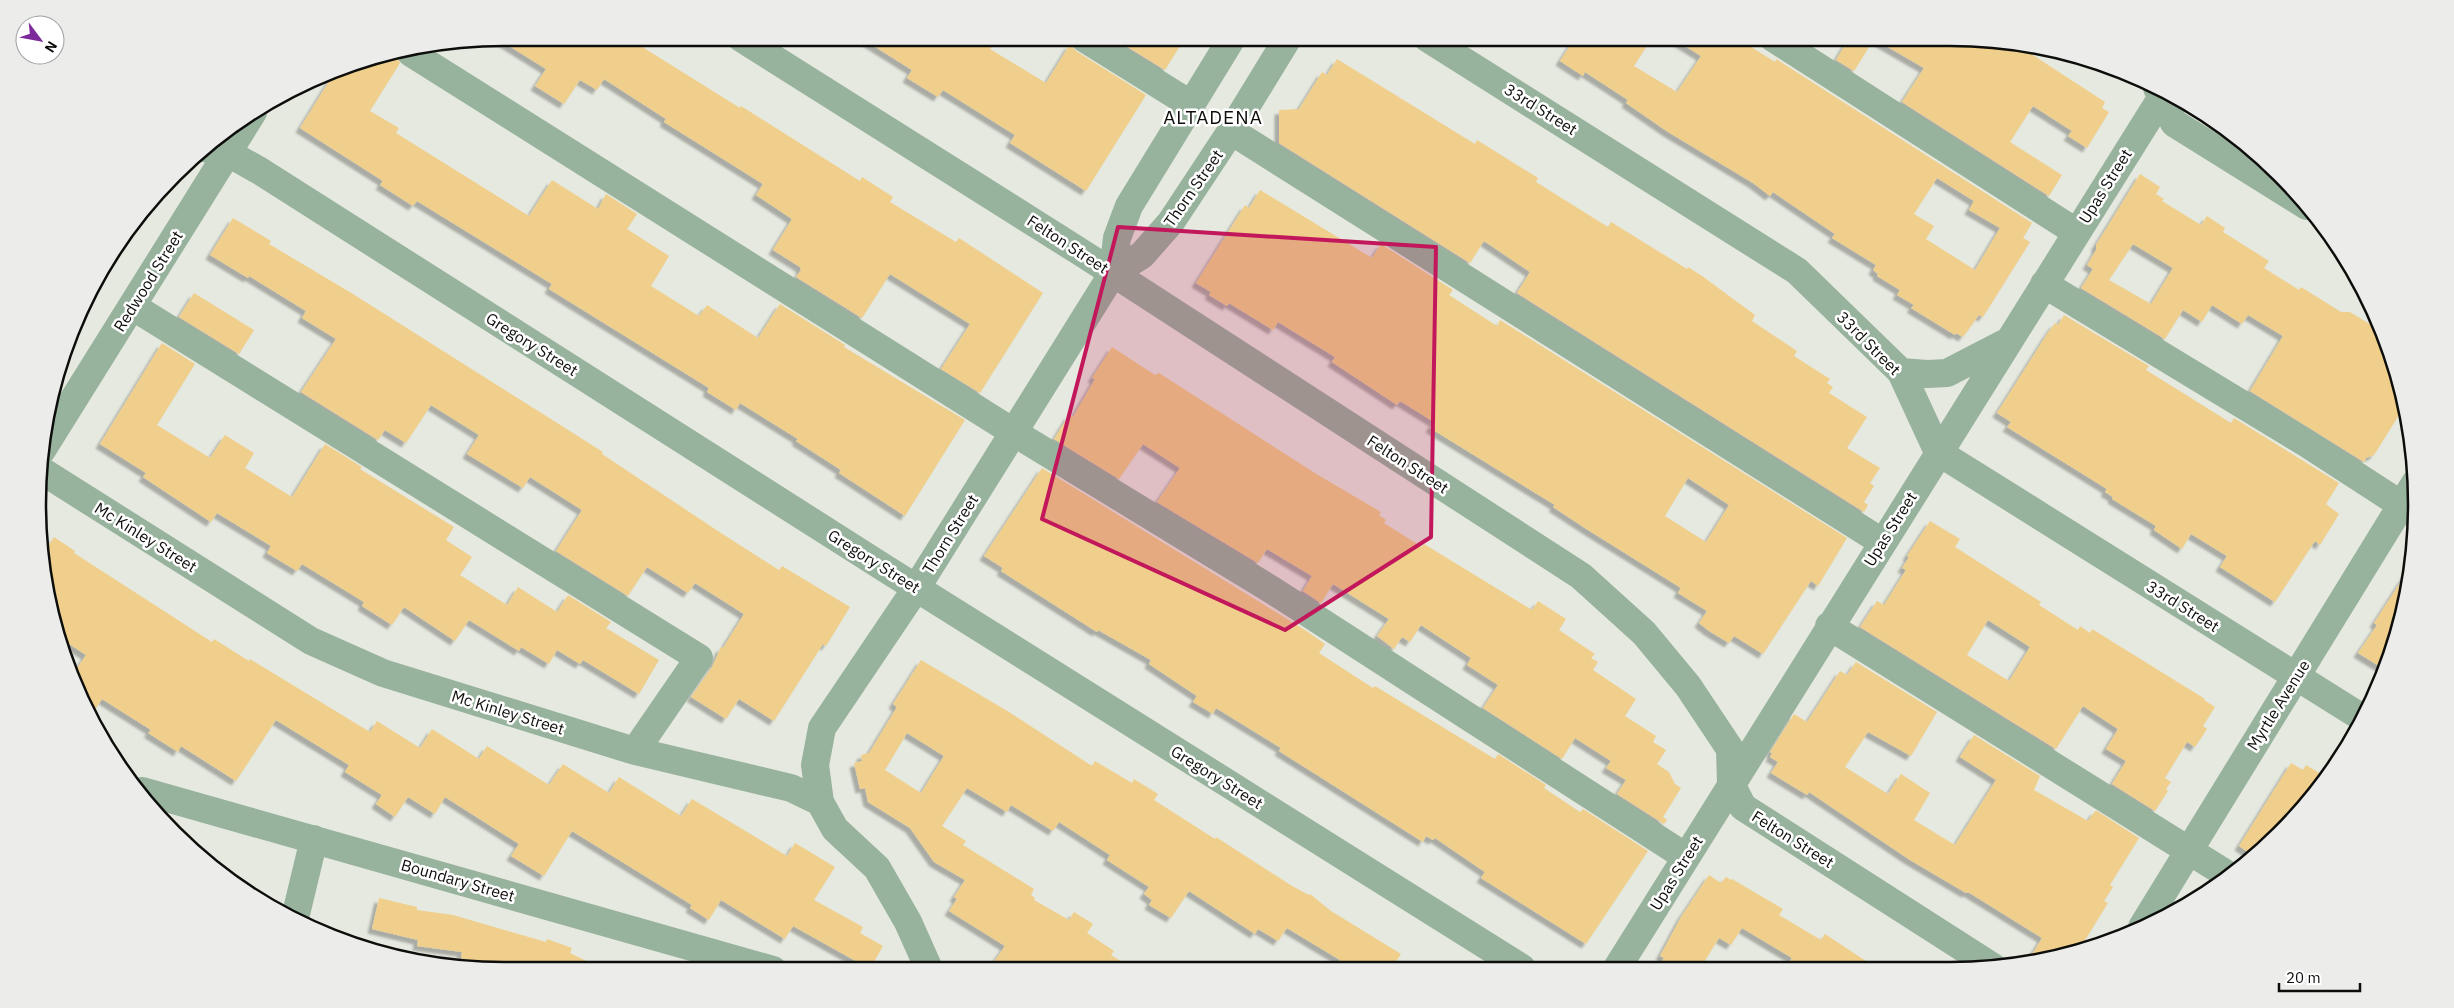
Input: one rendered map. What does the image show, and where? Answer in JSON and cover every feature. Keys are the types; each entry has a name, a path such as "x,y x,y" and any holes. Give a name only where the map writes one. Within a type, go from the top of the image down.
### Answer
{"street":[{"name":"Felton Street","path":"754,46 1113,273 1581,576 1644,633 1688,686 1730,749 1731,784 1743,807 1984,961"},
{"path":"1097,46 1190,104"},
{"name":"Thorn Street","path":"820,802 815,765 822,728 917,587 1113,273 1117,238 1129,206 1227,46"},
{"name":"Thorn Street","path":"1113,273 1142,255 1171,222 1232,131 1283,46"},
{"name":"33rd Street","path":"1440,46 1797,271 1901,372 1924,417 1938,452 2356,714"},
{"path":"1785,46 2076,232"},
{"path":"414,55 1013,432 1272,590 1686,856"},
{"name":"Upas Street","path":"1621,962 2044,284 2158,96"},
{"path":"2164,100 2174,123 2285,192"},
{"path":"1232,131 1882,542"},
{"name":"Redwood Street","path":"52,435 132,306 216,150"},
{"name":"Gregory Street","path":"216,150 260,171 1512,962"},
{"path":"2044,284 2306,443 2408,499"},
{"path":"132,306 699,658 635,751"},
{"path":"1901,372 1947,373 2007,342"},
{"name":"Mc Kinley Street","path":"47,474 310,641 383,673 635,751 791,788 820,802"},
{"name":"Myrtle Avenue","path":"2148,917 2296,677 2408,503"},
{"path":"1829,626 2223,872"},
{"name":"Boundary Street","path":"148,792 745,962"},
{"path":"820,802 836,829 877,868 908,922 926,962"},
{"path":"296,912 314,839"}],"highlighted area":[{"path":"1118,227 1436,247 1431,537 1285,630 1042,519"}],"building":[{"path":"509,46 641,46 860,181 862,177 893,197 890,202 956,242 959,238 1043,293 980,393 941,369 970,324 890,274 862,318 796,277 801,270 800,267 773,250 792,219 756,195 763,184 664,122 666,119 604,79 597,90 580,80 564,104 535,86 546,69"},
{"path":"874,46 992,46 990,49 1046,83 1069,46 1072,46 1076,51 1146,95 1086,191 1010,143 1015,135 943,90 938,97 907,78 912,70"},
{"path":"1126,46 1180,46 1165,70"},
{"path":"1570,46 1647,46 1634,66 1677,92 1701,56 1685,46 1750,46 1775,62 1776,59 2032,223 2023,238 2030,242 1983,317 1979,315 1963,337 1956,333 1955,335 1911,308 1914,305 1897,295 1900,290 1877,276 1878,274 1873,270 1876,265 1832,238 1835,234 1773,192 1770,196 1753,183 1668,132 1626,103 1628,100 1585,72 1583,76 1560,61","holes":["1937,178 1974,201 1969,210 2000,228 1975,270 1926,239 1934,226 1914,214"]},
{"path":"1844,46 1870,46 1854,71 1836,60"},
{"path":"1886,46 1980,47 2030,54 2105,102 2102,108 2109,112 2087,148 2068,136 2072,131 2033,106 2010,142 2062,175 2049,196 1902,102 1924,68"},
{"path":"398,59 400,63 370,111 399,128 396,133 529,216 552,180 598,209 606,194 637,214 627,229 669,256 651,286 699,316 707,305 758,338 780,304 845,345 844,347 965,420 905,516 839,473 841,470 796,441 798,439 740,403 736,410 707,392 709,388 549,289 552,284 417,201 413,206 380,185 383,181 300,128 329,81"},
{"path":"1337,59 1475,144 1477,140 1538,178 1536,182 1608,227 1611,222 1687,269 1688,267 1702,276 1755,315 1752,321 1797,351 1794,356 1830,379 1827,383 1833,387 1829,393 1867,417 1847,448 1880,468 1870,483 1874,486 1864,502 1868,505 1864,512 1517,293 1530,272 1484,241 1470,263 1279,143 1279,110 1299,109 1322,72 1327,75"},
{"path":"2140,174 2160,187 2156,194 2164,199 2162,201 2201,225 2207,216 2225,228 2223,232 2269,261 2264,268 2299,290 2301,287 2341,312 2350,312 2371,325 2392,386 2399,415 2374,455 2366,458 2364,462 2250,391 2283,336 2248,315 2242,324 2212,305 2202,322 2183,310 2165,339 2081,288 2093,269 2087,265 2096,250 2096,245","holes":["2133,244 2173,268 2151,304 2109,280"]},
{"path":"1260,190 1372,258 1381,244 1453,290 1449,295 1497,326 1500,320 1847,538 1818,586 1811,581 1763,654 1734,636 1729,643 1709,631 1699,623 1707,611 1678,593 1681,588 1553,507 1555,505 1430,428 1434,422 1400,401 1397,405 1332,362 1335,357 1278,322 1273,330 1229,303 1227,306 1209,295 1211,292 1196,283 1245,205 1249,208","holes":["1688,478 1729,505 1706,542 1665,516"]},
{"path":"233,218 271,241 269,244 353,294 603,452 602,454 779,570 782,566 850,607 826,646 823,644 774,721 739,699 726,719 691,697 712,667 721,647 723,648 744,614 695,583 688,593 647,567 628,596 556,551 582,510 530,477 523,488 467,454 479,435 431,405 406,443 385,430 378,440 301,392 336,339 302,318 306,311 249,276 248,278 210,255"},
{"path":"194,293 254,330 239,354 179,317"},
{"path":"2064,315 2149,366 2146,370 2231,423 2234,418 2339,483 2326,504 2339,514 2320,545 2315,541 2275,602 2220,567 2227,556 2191,534 2182,549 2154,530 2156,526 2112,499 2113,497 2105,492 2107,489 2007,427 2011,422 1997,413 2047,334 2055,323 2058,325"},
{"path":"162,343 195,364 157,425 210,458 225,435 254,453 245,468 292,497 325,444 362,467 360,469 454,527 446,540 472,557 460,575 507,605 518,587 557,612 568,595 611,622 606,628 659,660 639,694 583,660 580,664 557,650 549,664 521,647 519,651 469,620 455,641 404,607 392,625 362,606 364,602 302,564 297,571 267,553 271,546 217,513 211,522 143,477 146,473 100,444"},
{"path":"1112,347 1155,375 1159,373 1318,475 1381,512 1379,515 1386,520 1384,523 1422,547 1424,544 1532,610 1538,601 1566,619 1559,630 1595,654 1591,658 1598,662 1593,670 1636,699 1625,716 1656,736 1653,742 1666,750 1657,764 1669,772 1675,784 1681,788 1663,817 1667,820 1664,824 1617,794 1626,780 1606,768 1611,761 1575,738 1562,759 1483,708 1498,685 1467,665 1471,658 1421,625 1410,642 1402,637 1394,649 1377,636 1389,619 1333,584 1321,603 1303,591 1312,576 1267,549 1258,563 1157,502 1180,468 1143,444 1119,479 1054,439 1069,415 1073,417 1095,379 1092,378"},
{"path":"1042,468 1305,630 1325,644 1319,653 1373,688 1375,686 1495,759 1498,754 1546,785 1544,788 1580,812 1583,809 1648,851 1586,944 1481,878 1485,872 1435,838 1433,840 1426,836 1423,842 1279,751 1281,748 1216,708 1213,714 1193,702 1197,696 1149,664 1151,660 1098,630 1097,632 1001,571 1003,568 984,556"},
{"path":"1930,521 1960,539 1955,547 2041,602 2039,605 2078,630 2080,626 2090,633 2092,629 2215,707 2203,726 2207,729 2195,747 2187,742 2165,778 2171,782 2166,789 2168,791 2155,811 2112,784 2126,761 2106,749 2118,729 2083,706 2056,749 1860,627 1877,601 1884,605 1906,570 1902,568 1909,557 1907,556","holes":["1988,620 2030,647 2009,681 1967,655"]},
{"path":"54,537 75,551 74,553 212,642 214,639 249,661 250,659 370,732 377,721 420,748 432,729 479,759 487,746 549,785 563,764 609,793 619,777 681,816 692,799 787,856 795,843 835,867 814,900 863,927 860,933 883,946 874,962 857,962 793,926 785,939 721,900 709,920 690,908 692,905 572,831 544,876 511,856 519,844 445,797 435,814 408,797 395,817 376,804 382,795 345,772 349,765 276,720 236,781 181,746 178,752 148,733 151,730 102,699 95,710 77,668 86,655 69,644 62,622 55,593 48,546"},
{"path":"2401,581 2392,622 2378,665 2358,653 2377,625 2374,623"},
{"path":"921,660 1009,712 1092,766 1095,761 1132,783 1134,779 1158,794 1154,800 1292,886 1310,894 1331,911 1401,954 1396,962 1339,962 1340,960 1287,928 1278,941 1258,929 1255,934 1189,891 1171,918 1149,905 1152,900 1144,894 1149,887 1107,860 1110,855 1059,822 1053,831 1011,805 1007,812 967,788 942,826 966,841 963,845 1034,889 1031,895 1035,898 1034,900 1069,920 1074,912 1093,924 1087,933 1114,951 1111,955 1122,962 994,962 1005,946 949,911 957,899 954,897 965,880 934,862 910,828 868,802 865,788 860,789 854,763 862,761 861,755 869,753 897,707 893,704","holes":["907,733 944,756 921,793 885,770"]},
{"path":"1856,662 1937,712 1911,756 1868,732 1845,767 1888,794 1901,774 1930,793 1914,820 1955,845 1996,780 1960,757 1974,735 2040,776 2034,790 2088,821 2097,811 2139,838 2110,885 2113,887 2104,901 2108,903 2085,941 2032,954 2042,938 1968,892 1966,893 1910,860 1809,792 1807,795 1771,773 1778,762 1770,757 1772,753 1770,752 1794,714 1807,722 1840,671 1847,675"},
{"path":"2291,763 2303,770 2306,765 2320,773 2274,828 2252,848 2247,852 2239,846"},
{"path":"1709,875 1721,883 1726,877 1783,909 1779,915 1821,940 1825,934 1867,962 1789,962 1792,958 1742,928 1731,945 1719,938 1704,962 1661,962 1664,958 1660,956 1681,917"},
{"path":"379,898 417,907 417,910 453,915 546,942 547,939 572,948 570,953 589,962 473,961 461,958 462,952 417,946 418,940 372,929"}],"district":[{"name":"ALTADENA","path":"1213,117"}]}
